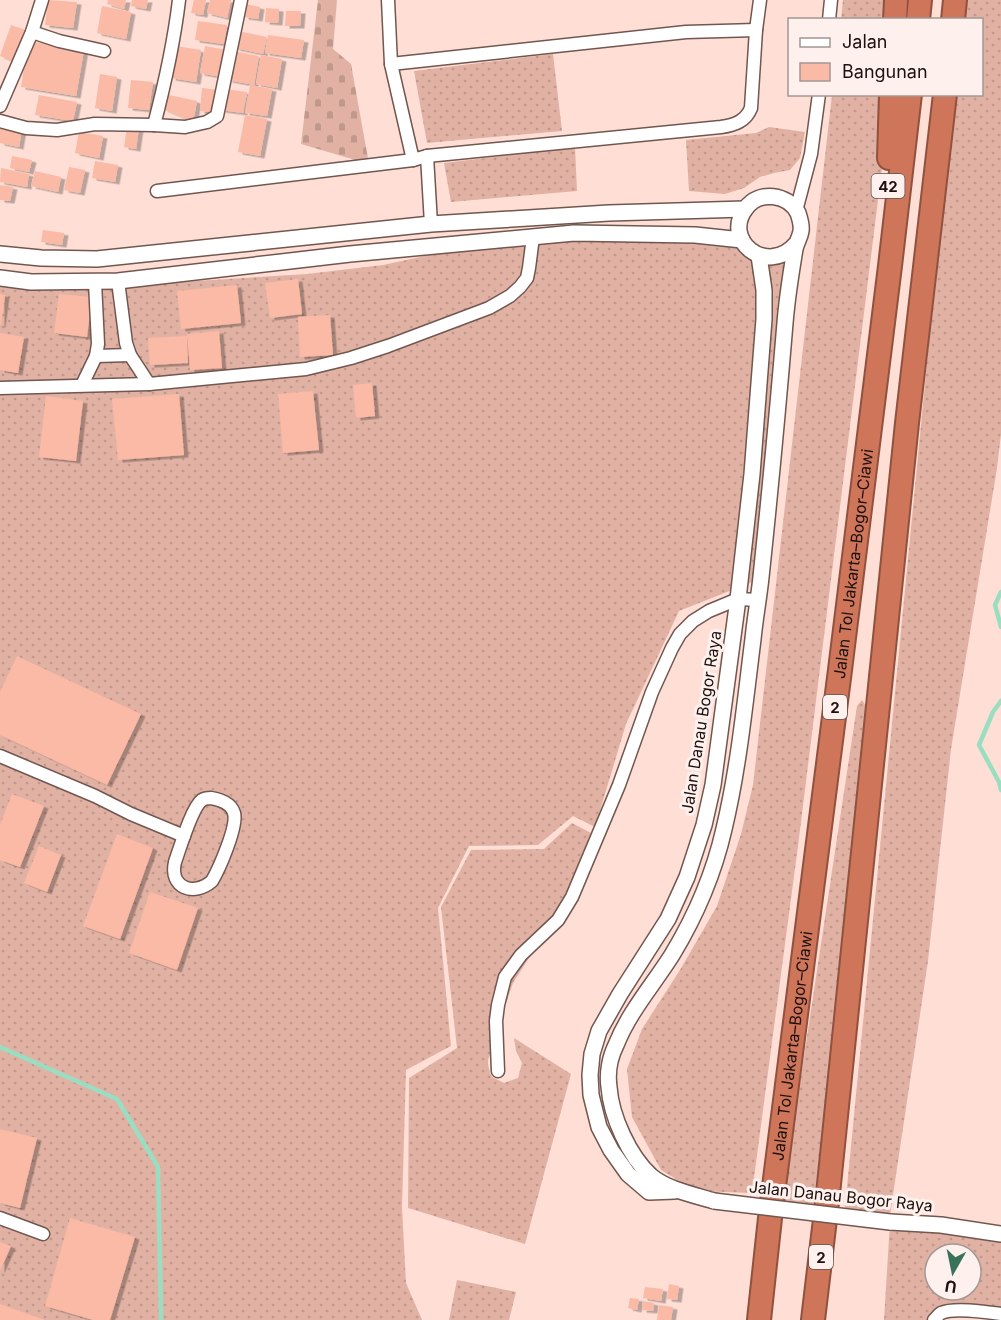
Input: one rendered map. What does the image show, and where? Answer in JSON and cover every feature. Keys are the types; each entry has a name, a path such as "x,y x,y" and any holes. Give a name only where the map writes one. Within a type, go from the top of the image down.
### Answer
{"highway":[{"path":"895,18 896,0"},
{"path":"918,18 920,0"},
{"path":"953,18 955,0"},
{"name":"42","path":"889,277 887,206 891,96"},
{"name":"Jalan Tol Jakarta–Bogor–Ciawi","path":"759,1320 910,96"},
{"name":"2","path":"813,1320 912,376 945,96"}],"street":[{"path":"0,106 32,32 42,0"},
{"path":"154,124 168,69 179,0"},
{"path":"0,121 26,128 57,130 95,124 154,124 185,127 207,122 217,116 242,0"},
{"path":"388,0 391,64 413,160"},
{"path":"157,191 413,160 427,156 733,125 748,115 751,108 760,0"},
{"path":"829,18 831,0"},
{"path":"391,64 674,33 756,30"},
{"path":"32,32 59,41 104,51"},
{"path":"796,211 811,154 819,96"},
{"path":"427,156 431,224"},
{"path":"771,196 786,200 796,211 801,224 796,244 786,254 780,256 766,258 759,256 746,247 739,232 741,216 745,209 756,199 771,196"},
{"path":"0,254 41,258 97,259 431,224 609,213 745,209"},
{"path":"0,278 30,282 95,282 338,255 574,233 695,235 742,240"},
{"path":"0,388 149,384 306,369 351,358 489,308 510,296 527,278 533,237"},
{"name":"Jalan Danau Bogor Raya","path":"796,244 787,303 745,710 735,778 724,830 714,864 695,910 673,953 626,1024 615,1046 610,1066 609,1090 615,1116 628,1145 639,1162 652,1177 678,1191 714,1201 890,1222 941,1225 1001,1234"},
{"name":"Jalan Danau Bogor Raya","path":"678,1191 649,1192 628,1174 611,1150 599,1126 591,1095 590,1074 592,1054 599,1031 668,919 687,877 704,825 713,785 752,474 764,319 764,290 759,256"},
{"path":"118,280 126,343 130,356 149,384"},
{"path":"82,386 96,356 98,344 95,282"},
{"path":"96,356 130,356"},
{"path":"498,1071 496,1021 505,977 521,955 558,921 569,903 582,877 619,785 652,692 680,634 693,621 709,611 738,599 758,600"},
{"path":"0,756 184,836"},
{"path":"204,798 222,800 234,813 232,834 215,876 212,881 197,889 183,886 173,874 184,836 195,810 204,798"},
{"path":"0,1218 43,1234"},
{"path":"934,1320 943,1312 959,1310 1001,1314"}],"green space":[{"path":"318,0 337,0 333,49 351,64 369,164 301,144"},
{"path":"843,0 903,0 900,18 841,18"},
{"path":"967,0 1001,0 1001,434 951,749 928,961 890,1215 845,1208 933,301 956,96 983,96 983,18 965,18"},
{"path":"553,54 562,131 427,143 414,71"},
{"path":"832,96 891,96 798,846 752,1193 696,1191 661,1170 632,1117 627,1069 642,1029 717,906 741,834 753,785"},
{"path":"769,127 805,132 800,158 790,170 760,177 744,188 725,194 689,191 686,140 756,133"},
{"path":"575,147 577,191 451,202 444,163"},
{"path":"627,229 743,242 750,251 796,244 760,579 679,611 626,724 595,827 573,816 538,845 469,846 438,908 451,1046 406,1070 402,1207 406,1283 422,1320 0,1320 0,275 52,282 164,283 307,274 383,265 434,254"},
{"path":"862,700 866,706 817,1206 782,1202 857,706"},
{"path":"572,823 591,833 561,908 513,983 502,1015 499,1044 488,1059 492,1077 504,1083 518,1078 522,1063 516,1051 514,1038 571,1074 525,1244 408,1208 409,1078 457,1048 441,907 471,850 544,849"},
{"path":"890,1222 1001,1234 1001,1314 962,1310 935,1320 884,1320"},
{"path":"457,1280 516,1292 509,1320 449,1320"}],"building":[{"path":"48,0 77,2 73,28 45,25"},
{"path":"108,0 126,0 124,9 107,4"},
{"path":"132,0 148,0 146,9 131,6"},
{"path":"194,0 206,0 203,15 191,13"},
{"path":"210,0 231,0 227,18 207,13"},
{"path":"246,4 260,7 258,19 244,17"},
{"path":"102,6 131,12 126,39 97,33"},
{"path":"266,8 279,9 278,23 265,22"},
{"path":"286,11 301,11 300,26 285,26"},
{"path":"198,21 227,25 224,44 195,40"},
{"path":"11,25 25,30 13,61 0,56"},
{"path":"238,31 267,37 263,54 235,48"},
{"path":"268,35 304,40 301,58 265,53"},
{"path":"28,41 84,50 76,96 21,87"},
{"path":"176,46 201,50 196,82 171,78"},
{"path":"205,46 226,50 221,77 200,73"},
{"path":"233,51 259,56 254,85 228,80"},
{"path":"261,55 282,59 277,88 256,84"},
{"path":"100,74 117,77 112,111 95,108"},
{"path":"131,80 153,82 149,110 128,108"},
{"path":"250,85 272,89 267,116 245,113"},
{"path":"202,88 219,90 217,113 200,111"},
{"path":"224,89 247,92 243,113 221,110"},
{"path":"165,94 197,101 193,122 163,109"},
{"path":"39,95 77,102 73,121 35,115"},
{"path":"245,115 267,119 260,156 238,152"},
{"path":"0,125 22,129 19,147 0,143"},
{"path":"127,127 139,128 136,149 124,147"},
{"path":"79,132 103,136 99,158 75,153"},
{"path":"12,156 32,160 29,172 10,168"},
{"path":"95,161 118,165 115,182 92,178"},
{"path":"69,167 85,170 80,193 64,190"},
{"path":"1,168 29,174 27,187 0,182"},
{"path":"35,171 61,177 58,192 31,186"},
{"path":"0,185 13,187 10,201 0,200"},
{"path":"43,230 64,233 62,245 41,242"},
{"path":"298,279 302,314 270,318 265,283"},
{"path":"237,285 241,323 181,329 177,291"},
{"path":"0,294 5,295 1,325 0,325"},
{"path":"59,294 92,297 87,337 54,333"},
{"path":"330,315 333,355 300,357 298,317"},
{"path":"219,331 222,368 190,370 187,334"},
{"path":"0,333 24,337 18,373 0,370"},
{"path":"187,336 188,363 150,365 148,338"},
{"path":"372,383 375,416 356,418 353,385"},
{"path":"313,391 319,450 283,453 278,394"},
{"path":"179,394 184,455 118,460 112,399"},
{"path":"46,396 83,401 76,461 39,457"},
{"path":"17,656 141,714 107,785 0,735 0,692"},
{"path":"12,794 44,806 20,867 0,860 0,825"},
{"path":"117,834 153,848 120,939 83,926"},
{"path":"39,846 61,855 47,892 24,883"},
{"path":"150,892 198,908 177,970 129,953"},
{"path":"0,1129 37,1138 20,1208 0,1203"},
{"path":"70,1218 135,1237 110,1320 93,1320 45,1306"},
{"path":"0,1242 11,1246 0,1271"},
{"path":"669,1284 679,1286 677,1300 667,1299"},
{"path":"645,1287 663,1289 661,1301 643,1298"},
{"path":"630,1298 639,1299 637,1310 628,1308"},
{"path":"643,1301 654,1303 653,1311 642,1310"},
{"path":"0,1304 45,1320 0,1320"},
{"path":"659,1305 673,1307 671,1320 657,1320"}],"waterway":[{"path":"1001,592 995,605 1001,627"},
{"path":"1001,701 993,712 979,745 1001,790"},
{"path":"0,1047 117,1099 158,1167 161,1320"}]}
